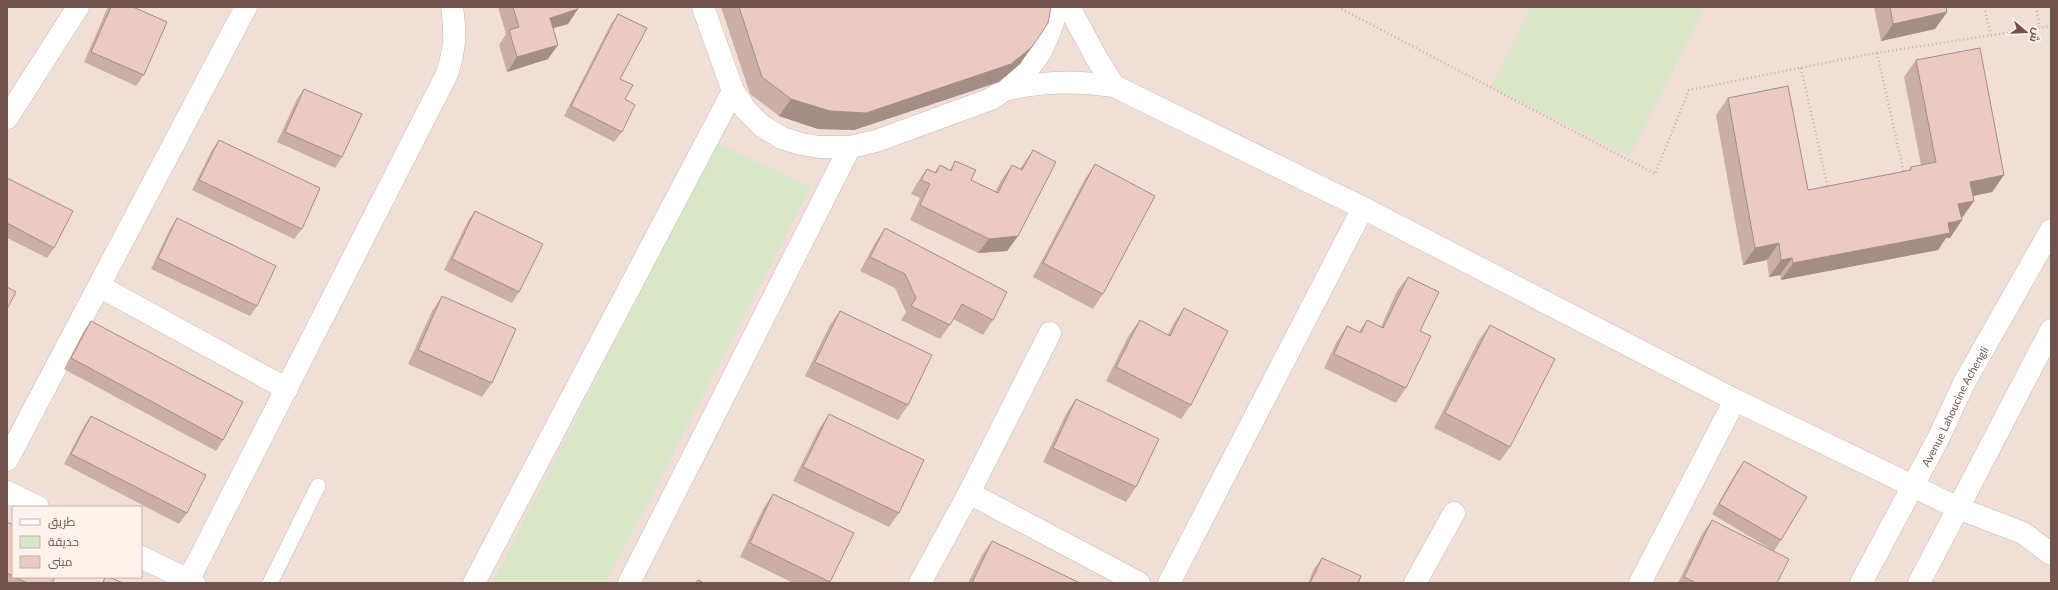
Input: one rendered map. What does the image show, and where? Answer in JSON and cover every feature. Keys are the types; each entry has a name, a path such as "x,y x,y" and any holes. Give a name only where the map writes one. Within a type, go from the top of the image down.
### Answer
{"street":[{"path":"7,118 78,7"},
{"path":"7,460 246,7"},
{"path":"142,558 190,582 447,74 455,47 455,28 452,7"},
{"path":"703,7 733,91 746,110 762,126 782,138 801,144 850,147 876,141 991,100 1008,89 1023,76 1046,43 1057,7"},
{"path":"1069,7 1092,51 1114,86"},
{"path":"1008,89 1052,82 1083,82 1114,86 1363,208 1735,400 1958,508 2023,533 2051,554"},
{"path":"474,583 733,91"},
{"path":"629,583 850,147"},
{"path":"1169,583 1363,208"},
{"name":"Avenue Lahoucine Achengli","path":"1862,583 1911,486 1938,437 1964,383 2051,230"},
{"path":"99,286 287,388"},
{"path":"1919,583 2051,330"},
{"path":"920,583 969,493 1050,333"},
{"path":"1640,583 1735,400"},
{"path":"7,492 36,506"},
{"path":"969,493 1139,583"},
{"path":"1415,583 1454,513"}],"lane":[{"path":"270,583 318,486"}],"path":[{"path":"1338,7 1655,174 1689,90 1878,53 2051,26"},
{"path":"1984,7 1991,35"},
{"path":"2036,7 2040,27"},
{"path":"1878,53 1905,176"},
{"path":"1801,68 1828,192"}],"shaded area":[{"path":"7,7 2051,7 2051,583 7,583"}],"green space":[{"path":"1531,7 1704,7 1629,156 1491,87"},
{"path":"717,143 811,187 606,583 492,583"}],"building":[{"path":"111,7 133,7 167,22 144,75 91,52"},
{"path":"513,7 577,7 578,9 550,18 558,45 517,57 509,30 519,27"},
{"path":"739,7 1051,7 1048,23 1032,47 1011,64 866,113 830,111 791,99 762,77"},
{"path":"1890,7 1946,7 1947,12 1893,24"},
{"path":"618,14 647,28 620,79 633,85 625,99 635,105 622,132 571,106"},
{"path":"1980,48 2004,175 1970,182 1974,201 1958,204 1962,220 1948,223 1950,233 1793,263 1792,258 1781,260 1779,243 1755,248 1728,98 1788,86 1808,190 1911,170 1911,167 1936,162 1916,60"},
{"path":"304,89 362,114 342,157 285,132"},
{"path":"219,140 320,188 302,229 199,180"},
{"path":"1033,150 1056,162 1018,236 989,239 920,205 930,184 921,180 927,169 936,173 940,165 951,171 955,161 976,170 971,180 998,193 1012,165 1022,170"},
{"path":"1095,164 1155,196 1103,294 1043,263"},
{"path":"7,178 73,211 54,248 7,223"},
{"path":"475,211 543,244 519,292 452,259"},
{"path":"177,218 276,266 257,306 158,258"},
{"path":"885,228 1007,292 993,320 962,304 950,325 911,306 916,298 905,274 870,257"},
{"path":"1408,277 1439,292 1420,331 1431,336 1406,388 1334,354 1347,326 1361,333 1367,320 1383,328"},
{"path":"7,287 16,292 7,309"},
{"path":"442,296 516,329 492,383 418,350"},
{"path":"1184,308 1228,331 1191,405 1116,367 1140,320 1170,336"},
{"path":"840,311 932,355 908,405 815,362"},
{"path":"91,321 243,402 223,440 71,358"},
{"path":"1490,325 1555,359 1510,447 1445,413"},
{"path":"1076,399 1159,439 1136,487 1053,448"},
{"path":"829,414 924,460 899,513 803,467"},
{"path":"91,416 206,475 187,513 71,454"},
{"path":"1744,461 1807,497 1781,540 1719,504"},
{"path":"773,494 854,533 830,582 750,543"},
{"path":"1712,520 1789,559 1777,583 1696,583 1684,577"},
{"path":"7,522 12,524 12,576 7,573"},
{"path":"992,541 1080,583 972,583"},
{"path":"1322,558 1361,576 1358,583 1310,583"},
{"path":"17,578 54,578 52,583 27,583"},
{"path":"105,578 111,578 123,583 103,583"},
{"path":"698,580 704,583 696,583"}]}
